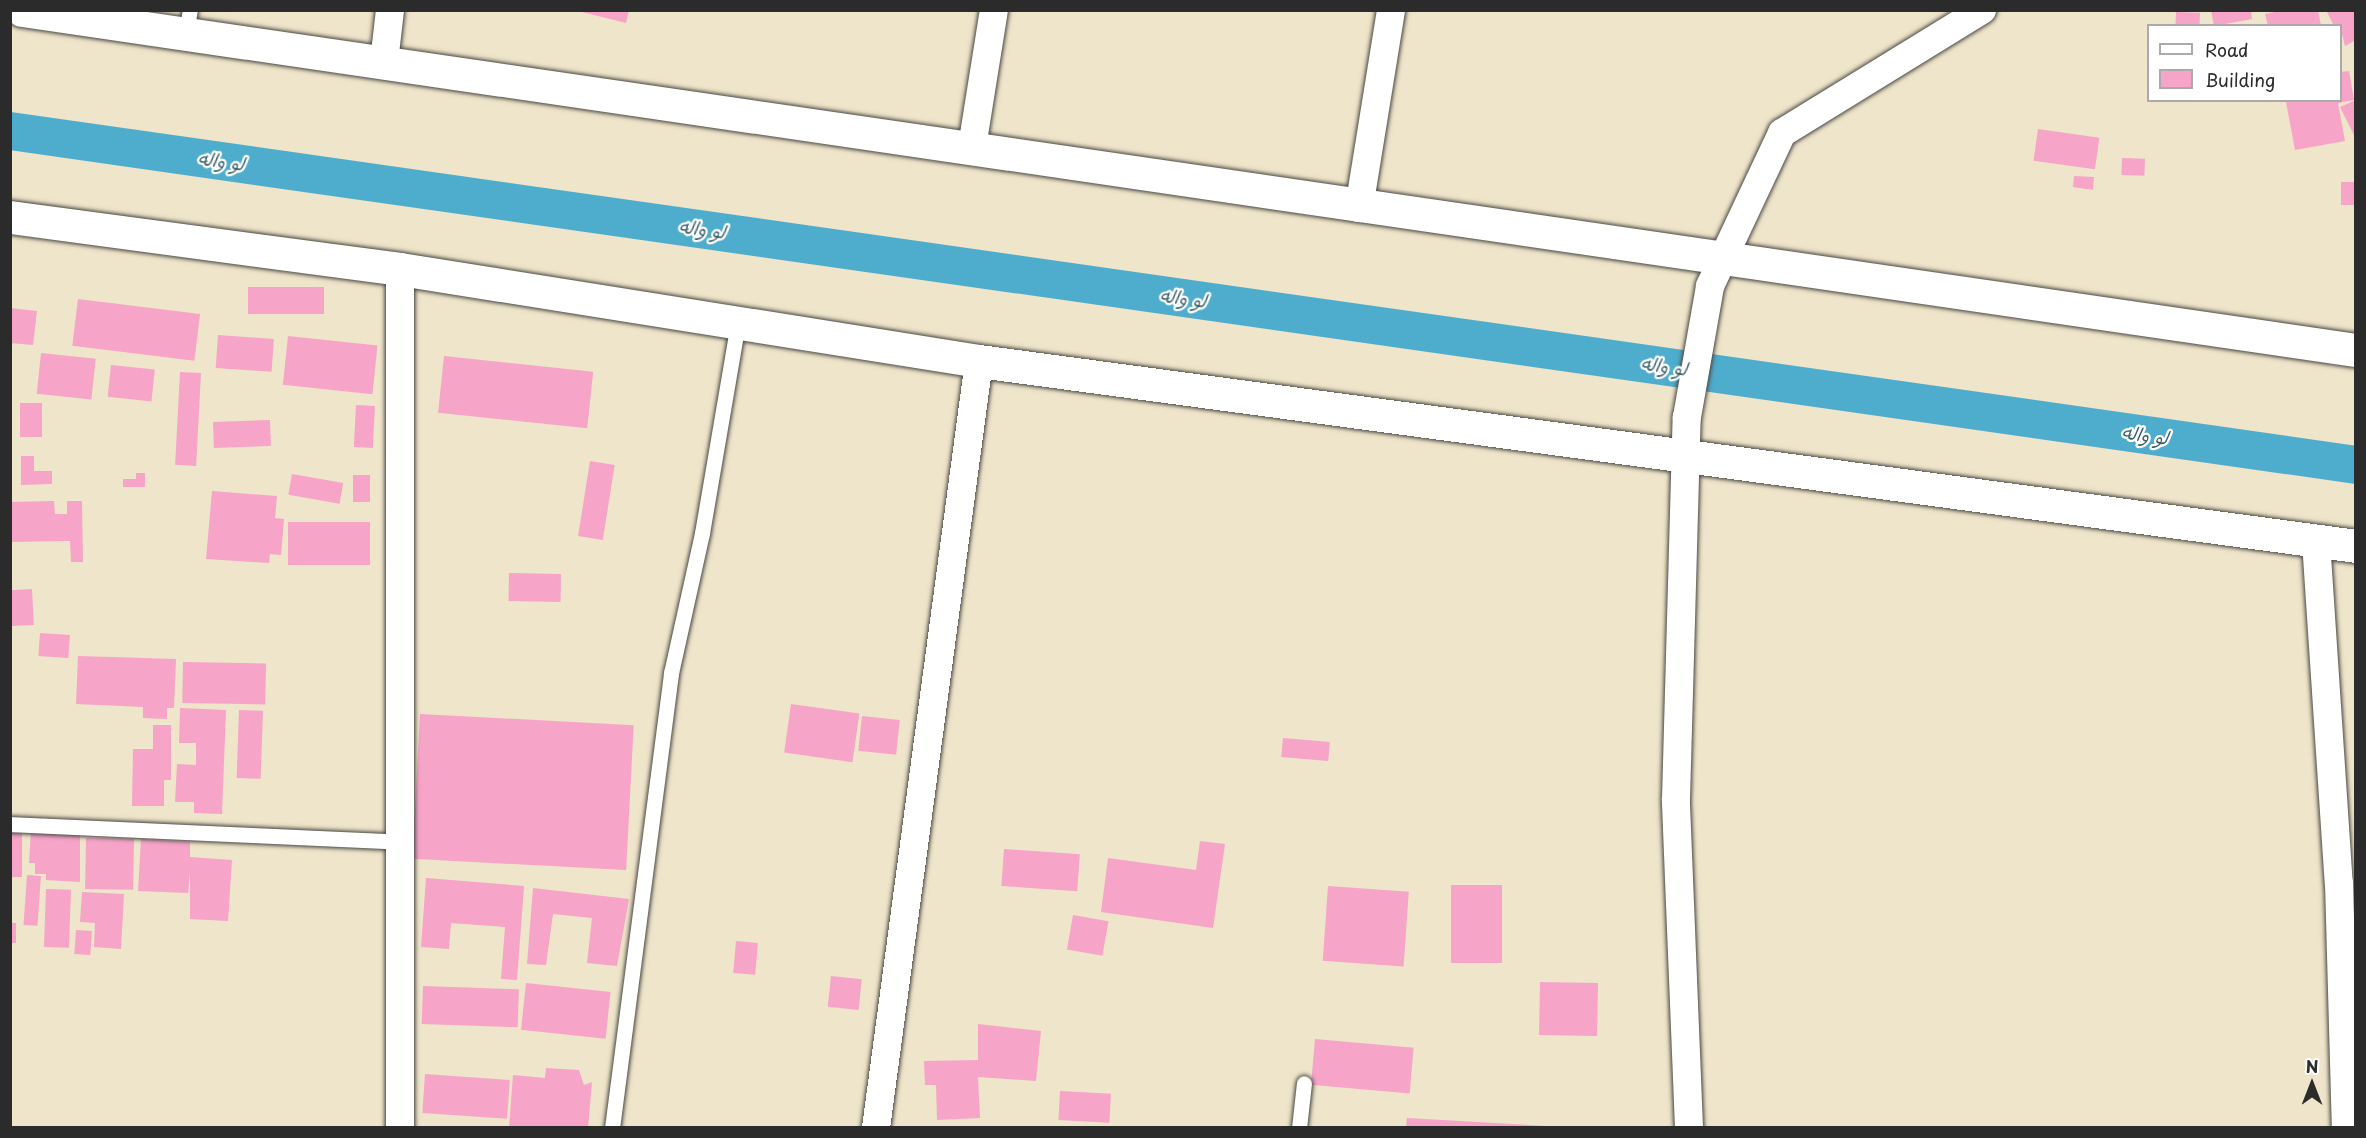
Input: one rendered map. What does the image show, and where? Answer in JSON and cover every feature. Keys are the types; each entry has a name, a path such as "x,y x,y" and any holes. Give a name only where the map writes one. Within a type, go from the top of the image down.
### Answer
{"street":[{"path":"384,62 390,10"},
{"path":"972,147 994,10"},
{"path":"1359,208 1391,10"},
{"path":"1689,1128 1676,799 1687,417 1714,273 1782,133 1982,10"},
{"path":"35,11 188,22 384,62 972,147 1359,208 1714,273 2355,350"},
{"path":"10,217 400,269 979,361 1686,459 2355,546"},
{"path":"400,269 400,1128"},
{"path":"876,1128 979,361"},
{"path":"2316,541 2339,883 2346,1128"}],"lane":[{"path":"612,1128 671,673 702,533 738,323"},
{"path":"10,824 400,842"},
{"path":"1299,1128 1304,1083"}],"building":[{"path":"574,10 629,10 626,23"},
{"path":"2211,10 2251,10 2252,19 2214,24"},
{"path":"2284,10 2318,10 2321,24 2268,24 2265,14"},
{"path":"2326,10 2356,10 2356,40 2345,46 2342,24 2333,24"},
{"path":"2176,12 2200,13 2200,24 2176,24"},
{"path":"2349,71 2354,100 2338,103 2345,141 2295,150 2286,102 2342,102 2342,72"},
{"path":"2356,100 2356,139 2340,107"},
{"path":"2038,129 2099,138 2095,169 2034,161"},
{"path":"2122,158 2145,159 2144,176 2121,175"},
{"path":"2074,176 2094,177 2093,190 2073,187"},
{"path":"2341,182 2356,182 2356,205 2341,205"},
{"path":"248,287 324,287 324,314 248,314"},
{"path":"78,299 200,314 194,361 72,346"},
{"path":"10,308 37,311 33,345 10,343"},
{"path":"218,335 274,339 272,372 216,368"},
{"path":"288,336 378,345 372,394 283,385"},
{"path":"41,353 96,359 91,400 37,394"},
{"path":"444,356 593,372 587,428 438,413"},
{"path":"111,365 155,370 151,401 108,397"},
{"path":"180,372 201,373 196,466 175,465"},
{"path":"20,403 42,403 42,437 20,437"},
{"path":"356,405 375,406 373,448 354,447"},
{"path":"270,420 271,446 214,448 213,422"},
{"path":"21,456 34,456 34,471 52,471 52,484 21,485"},
{"path":"590,461 615,465 603,540 578,536"},
{"path":"136,473 145,473 145,487 123,487 123,479 136,479"},
{"path":"292,474 343,483 340,504 288,495"},
{"path":"353,475 370,475 370,502 353,502"},
{"path":"212,491 277,496 275,518 284,519 281,555 270,554 269,563 206,559"},
{"path":"54,501 55,514 67,514 67,501 82,501 83,562 71,562 70,541 10,542 10,502"},
{"path":"288,522 370,522 370,565 288,565"},
{"path":"509,573 561,574 561,602 509,601"},
{"path":"32,589 34,625 12,626 10,590"},
{"path":"40,633 70,635 68,658 38,656"},
{"path":"78,656 176,659 174,708 167,708 167,719 143,718 143,707 76,704"},
{"path":"183,662 266,663 265,704 182,703"},
{"path":"791,704 859,714 853,762 784,753"},
{"path":"180,708 226,710 222,814 194,813 194,802 175,802 177,764 196,765 196,743 179,743"},
{"path":"239,710 263,711 261,779 237,778"},
{"path":"420,714 634,725 626,870 412,859"},
{"path":"862,716 900,720 896,755 858,751"},
{"path":"153,725 171,725 171,780 164,780 164,806 132,806 133,749 153,749"},
{"path":"1283,738 1330,742 1328,761 1281,757"},
{"path":"31,830 80,831 80,882 46,880 46,874 35,874 35,863 29,863"},
{"path":"10,833 22,833 22,877 10,877"},
{"path":"86,838 134,839 133,890 85,889"},
{"path":"141,839 190,842 190,857 232,860 228,921 190,919 190,872 188,893 138,891"},
{"path":"1200,841 1225,844 1213,928 1101,912 1108,858 1196,870"},
{"path":"1004,849 1080,854 1077,891 1001,886"},
{"path":"27,875 41,876 37,926 24,925"},
{"path":"426,878 524,886 517,980 501,979 505,927 451,923 449,949 421,947"},
{"path":"1451,885 1502,885 1502,963 1451,963"},
{"path":"1328,886 1409,892 1404,966 1323,961"},
{"path":"533,888 629,899 617,966 587,963 592,918 553,914 546,965 527,964"},
{"path":"46,889 71,890 69,948 44,947"},
{"path":"82,892 124,894 121,949 94,947 95,923 80,922"},
{"path":"1073,915 1108,921 1102,956 1067,949"},
{"path":"10,923 16,923 16,943 10,943"},
{"path":"76,930 92,931 90,955 74,954"},
{"path":"736,941 758,943 755,975 733,973"},
{"path":"831,976 862,979 859,1010 828,1007"},
{"path":"1540,982 1598,983 1597,1036 1539,1035"},
{"path":"526,983 611,992 606,1039 521,1030"},
{"path":"423,986 519,989 518,1027 422,1024"},
{"path":"978,1024 1041,1031 1036,1081 978,1077 980,1118 937,1120 936,1085 925,1085 924,1061 978,1060"},
{"path":"1315,1039 1414,1048 1410,1093 1311,1085"},
{"path":"546,1068 579,1070 584,1085 592,1082 588,1128 509,1127 513,1075 545,1078"},
{"path":"425,1074 510,1080 507,1119 422,1113"},
{"path":"1060,1091 1111,1094 1109,1123 1058,1120"},
{"path":"1407,1118 1546,1126 1546,1128 1406,1128"}],"waterway":[{"name":"لو واله","path":"10,131 2356,465"}]}
